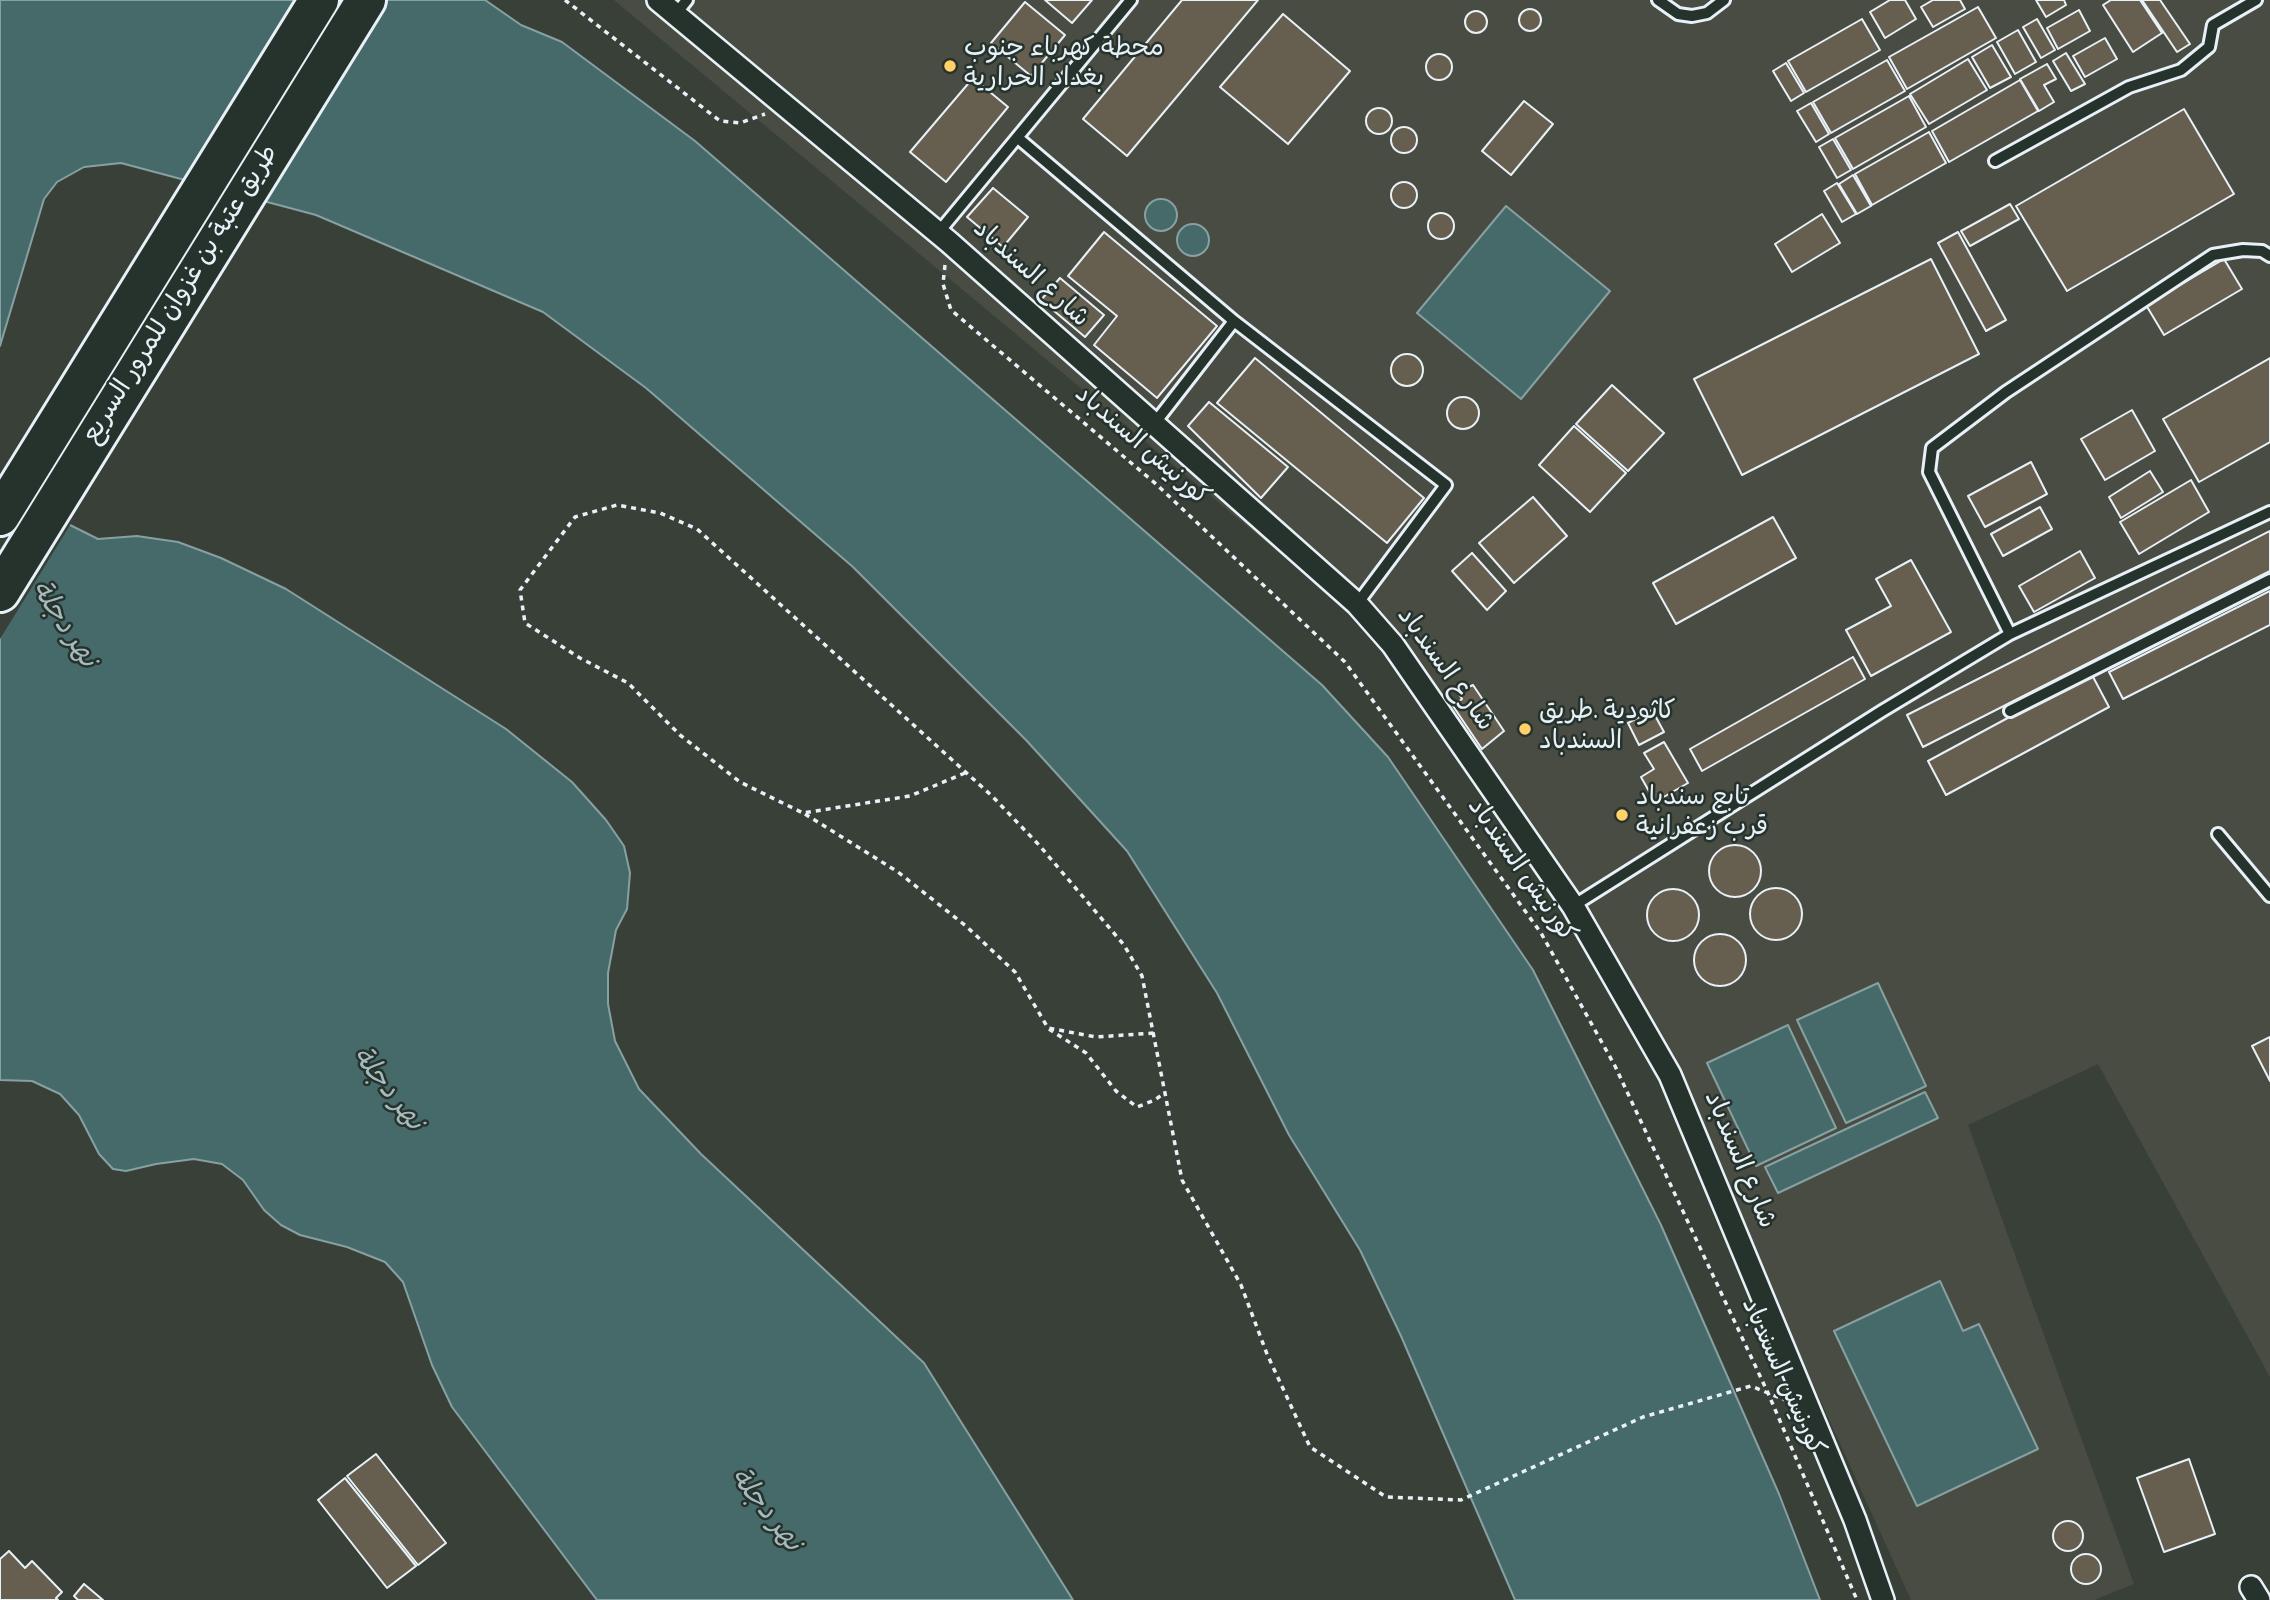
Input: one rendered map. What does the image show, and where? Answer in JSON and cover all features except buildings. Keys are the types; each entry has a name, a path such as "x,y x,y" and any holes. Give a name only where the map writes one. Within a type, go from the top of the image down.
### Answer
{"highway":[{"name":"طريق عتبة بن غزوان للمرور السريع","path":"0,516 319,0"},
{"name":"طريق عتبة بن غزوان للمرور السريع","path":"0,592 366,0"}],"street":[{"name":"شارع السندباد","path":"657,0 681,8 785,106 943,237 1357,604 1408,665 1573,906 1670,1075 1855,1520 1883,1600"}],"lane":[{"path":"943,237 1018,138 1131,0"},
{"path":"1658,0 1678,14 1692,16 1707,13 1724,0"},
{"path":"1995,161 2129,87 2181,70 2209,47 2213,25 2256,0"},
{"path":"1018,138 1234,321 1446,485 1357,604"},
{"path":"2010,634 1929,472 1932,447 2006,392 2213,256 2243,250 2262,251 2270,256"},
{"path":"1154,424 1234,321"},
{"path":"1573,906 1882,711 2010,634 2270,512"},
{"path":"2010,711 2270,580"},
{"path":"2218,834 2270,896"}],"path":[{"path":"565,0 720,121 740,123 785,106"},
{"name":"كورنيش السندباد","path":"943,237 943,284 951,310 1156,484 1345,662 1541,933 1615,1066 1768,1393 1857,1600"},
{"path":"1164,1093 1137,1107 1116,1091 1086,1053 1048,1028 1015,972 966,926 898,873 803,813 740,782 680,736 628,683 580,658 525,623 520,590 575,517 617,505 660,513 697,529 821,638 965,772 1039,845 1124,945 1142,976 1182,1180 1241,1285 1267,1354 1310,1447 1386,1497 1461,1500 1643,1417 1751,1386 1810,1410"},
{"path":"803,813 910,796 965,772"},
{"path":"1048,1028 1097,1037 1154,1033"}],"shaded area":[{"path":"614,0 2270,0 2270,1377 2098,1064 1968,1125 2134,1584 2094,1600 1911,1600 1743,1230 1583,924 1396,650"}],"water":[{"path":"0,0 485,0 521,25 562,42 695,141 1322,685 1388,757 1533,970 1661,1225 1779,1494 1820,1600 1515,1600 1401,1336 1360,1250 1289,1135 1217,993 1127,851 1026,740 853,567 646,388 543,312 316,215 121,163 84,167 57,182 44,199 0,346"},
{"path":"1161,199 1172,204 1177,215 1172,226 1161,231 1150,226 1145,215 1150,204"},
{"path":"1506,206 1610,291 1521,399 1417,313"},
{"path":"1193,224 1204,229 1209,240 1204,251 1193,256 1182,251 1177,240 1182,229"},
{"name":"نهر دجلة","path":"0,490 98,539 137,536 178,542 221,558 286,589 506,729 572,782 606,820 624,846 630,873 627,909 616,930 608,973 608,1004 615,1041 639,1089 701,1154 924,1363 1073,1600 597,1600 452,1407 432,1365 403,1282 385,1262 347,1247 300,1235 281,1225 264,1210 243,1180 222,1164 194,1159 126,1171 113,1169 99,1154 79,1115 60,1094 32,1081 0,1080"},
{"path":"1878,983 1926,1086 1846,1123 1797,1020"},
{"path":"1788,1025 1836,1128 1756,1166 1707,1063"},
{"path":"1925,1092 1938,1118 1778,1193 1765,1167"},
{"path":"1940,1281 1963,1331 1979,1324 2038,1449 1917,1506 1834,1331"}],"pier":[{"path":"0,486 72,522 0,639"}],"place":[{"name":"محطة كهرباء جنوب بغداد الحرارية","path":"950,66"},
{"name":"كاثودية .طريق السندباد","path":"1525,729"},
{"name":"تابع سندباد قرب زعفرانية","path":"1622,815"}]}
